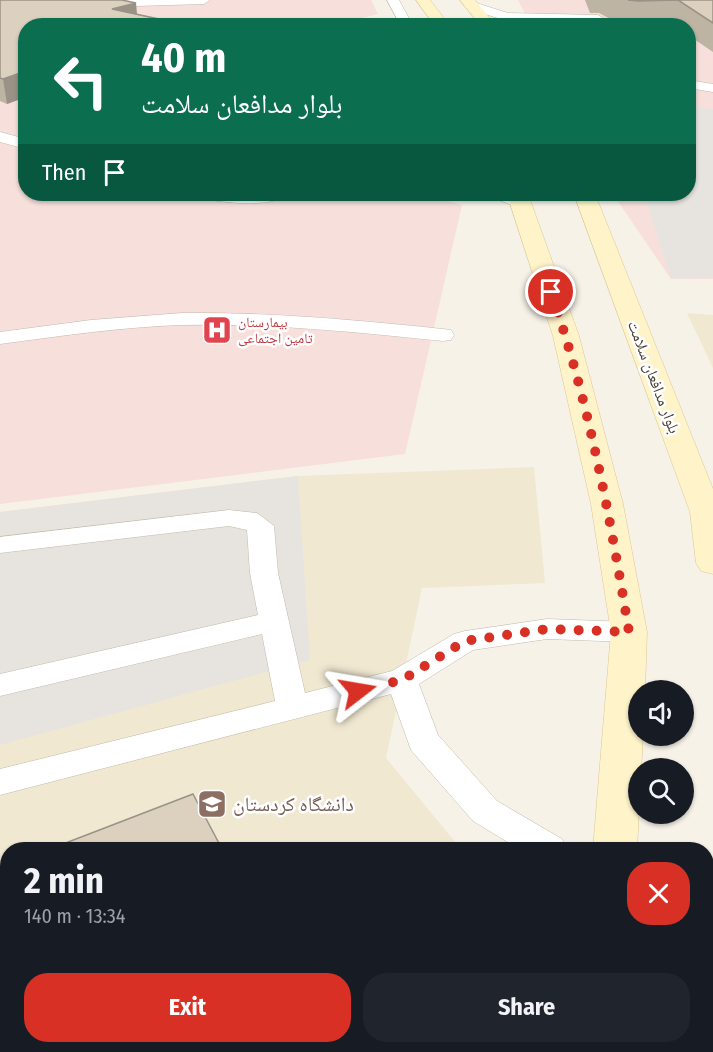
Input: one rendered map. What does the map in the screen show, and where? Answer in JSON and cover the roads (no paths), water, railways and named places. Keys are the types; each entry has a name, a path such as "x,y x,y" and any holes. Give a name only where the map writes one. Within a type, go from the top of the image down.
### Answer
{"main road":[{"path":"423,0 437,18"},
{"path":"469,2 482,18"},
{"path":"514,201 566,336 607,504 629,632 615,842"},
{"name":"بلوار مدافعان سلامت","path":"587,201 706,512 713,562"}],"lane":[{"path":"89,3 204,0"},
{"path":"393,0 403,18"},
{"path":"551,0 560,18"},
{"path":"469,2 507,17 525,18"},
{"path":"696,85 713,88"},
{"path":"0,137 18,142"},
{"path":"0,338 62,329 183,320 327,323 443,335"},
{"path":"0,545 229,518 248,519 260,526 264,573 292,707"},
{"path":"0,685 274,621"},
{"path":"0,783 402,680 465,641 547,629 629,632"},
{"path":"402,680 423,741 485,811 537,842"}],"place":[{"name":"بیمارستان تامین اجتماعی","path":"217,330"},
{"name":"دانشگاه کردستان","path":"212,804"}]}
